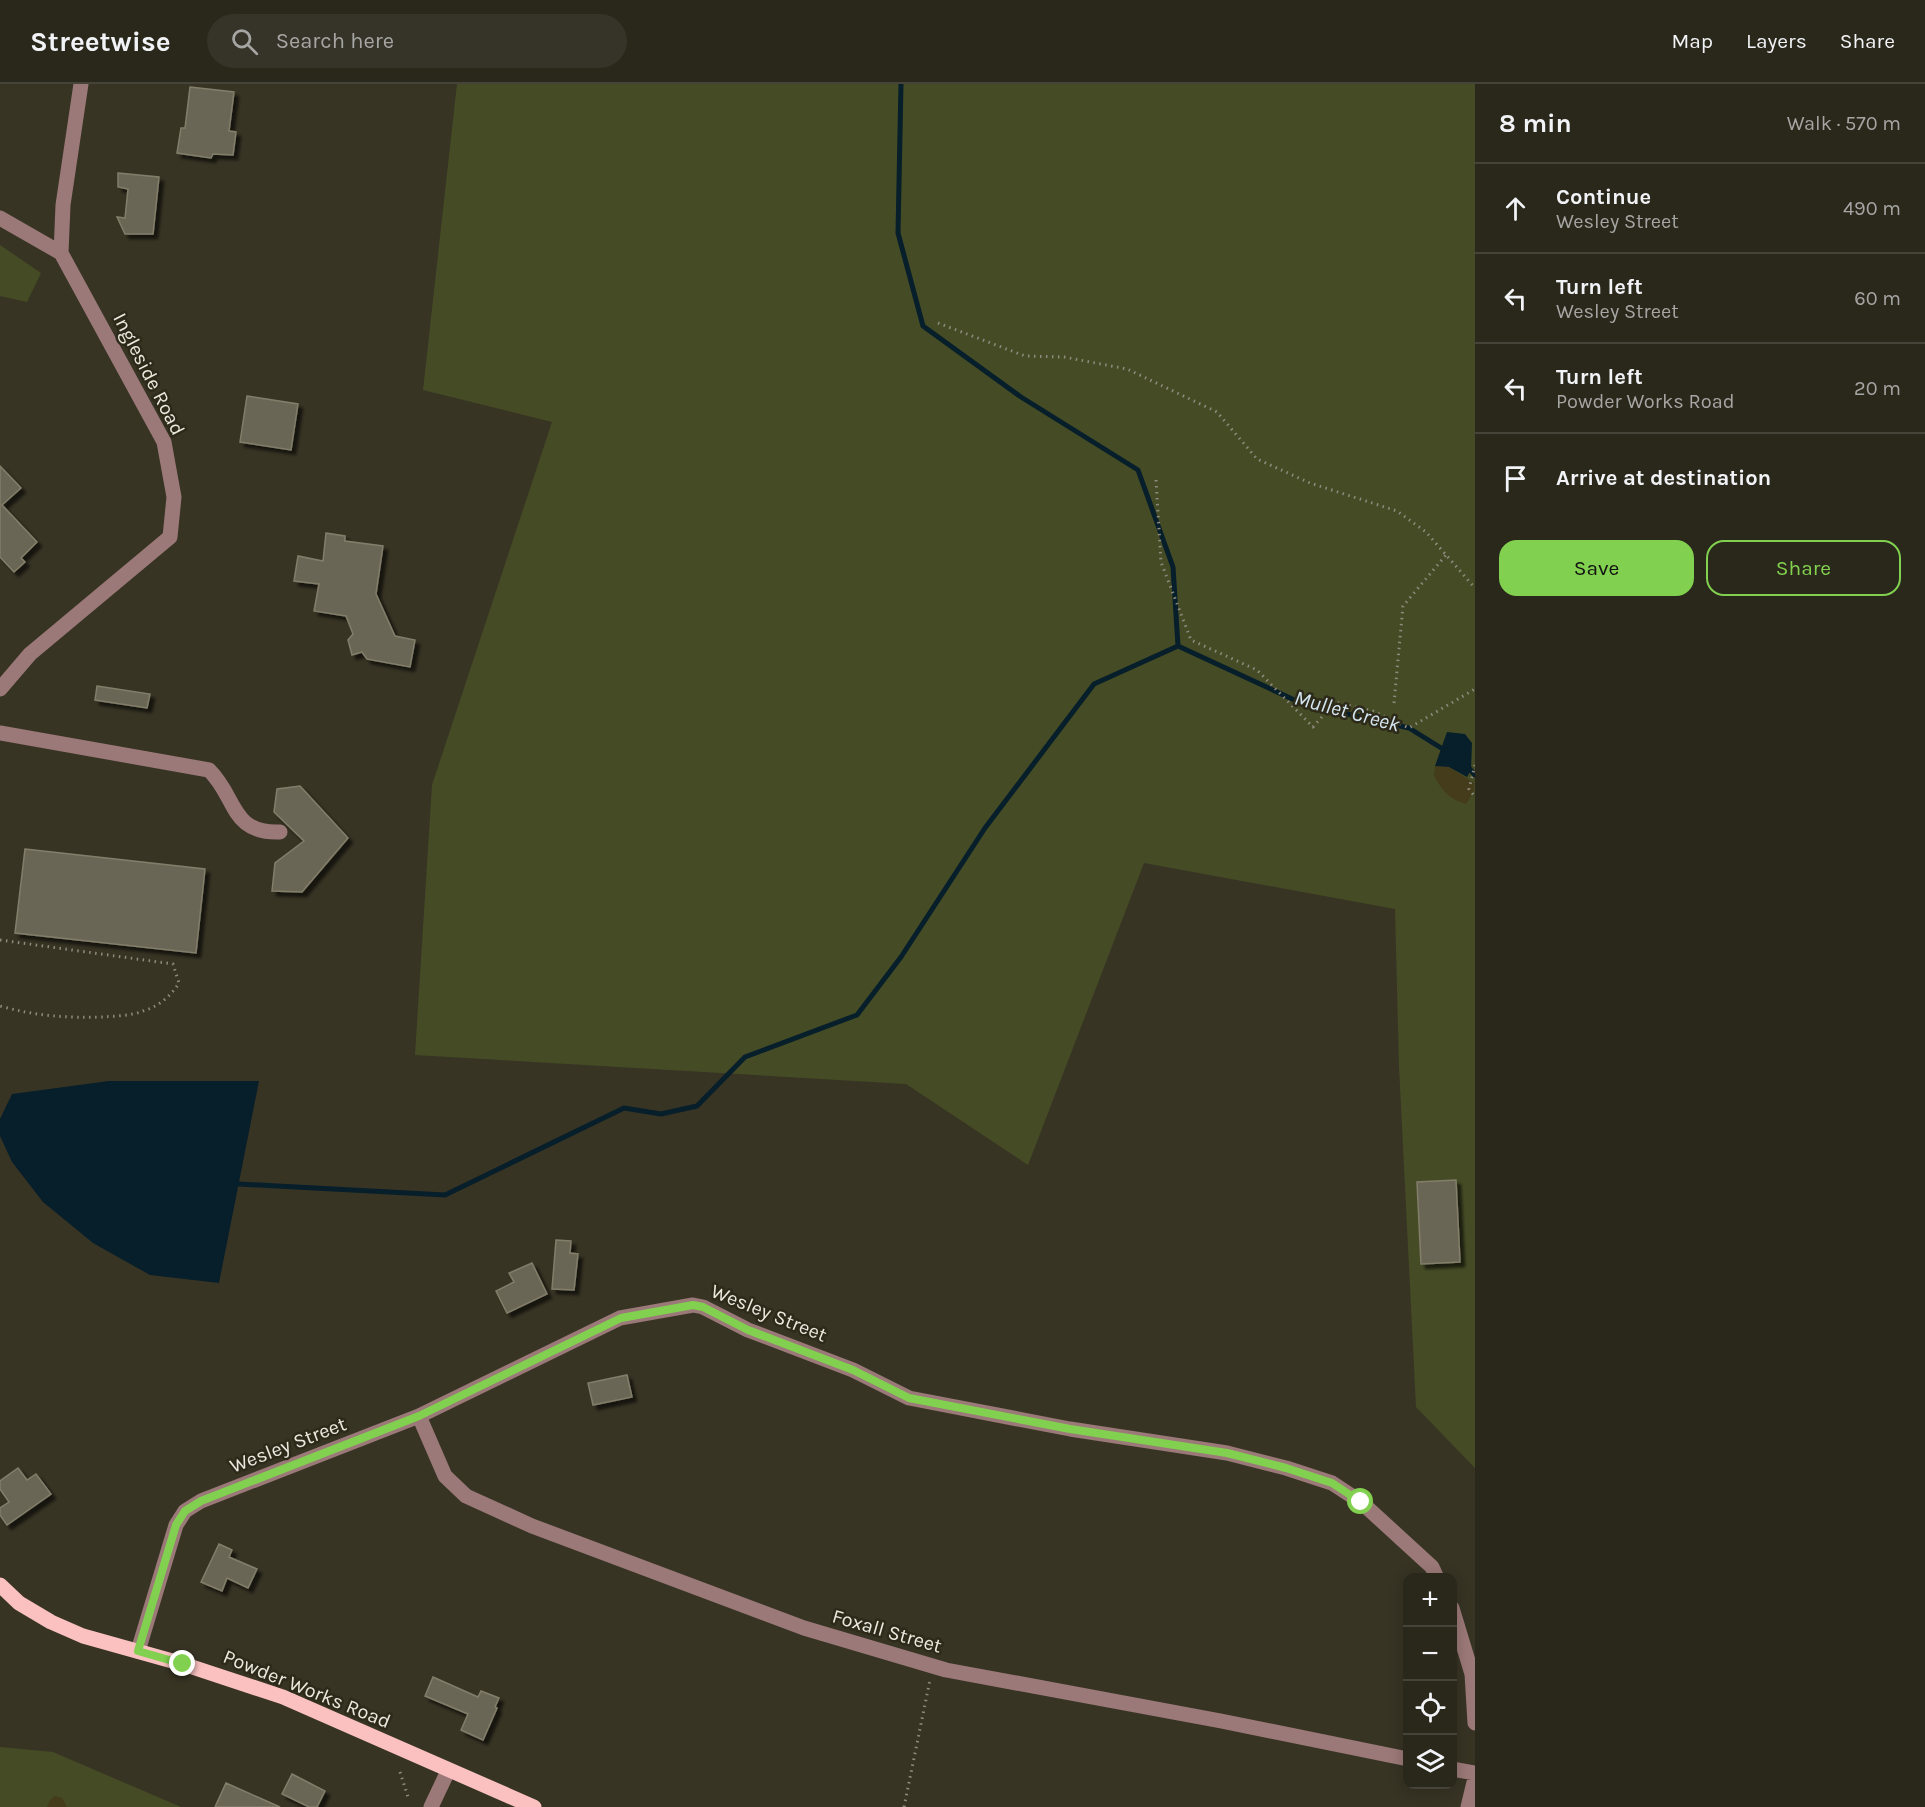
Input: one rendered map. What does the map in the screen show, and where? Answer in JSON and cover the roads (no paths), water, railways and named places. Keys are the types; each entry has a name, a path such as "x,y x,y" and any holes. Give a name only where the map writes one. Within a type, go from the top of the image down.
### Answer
{"main road":[{"name":"Powder Works Road","path":"0,1585 19,1603 51,1622 83,1636 183,1664 283,1697 534,1807"}],"street":[{"path":"0,218 61,253 63,205 81,84"},
{"name":"Ingleside Road","path":"0,689 30,654 170,537 174,497 164,442 61,253"},
{"path":"0,733 209,770 227,793 243,822 266,832 280,832"},
{"name":"Wesley Street","path":"138,1651 176,1525 185,1511 201,1501 419,1416 621,1318 693,1305 703,1307 748,1330 853,1370 909,1398 1070,1429 1227,1453 1332,1483 1361,1502 1431,1567 1434,1573"},
{"name":"Foxall Street","path":"419,1416 445,1476 466,1496 532,1526 804,1628 933,1666 1221,1721 1403,1759"},
{"path":"1457,1624 1472,1674 1475,1723"},
{"path":"430,1807 448,1770"},
{"path":"1457,1771 1475,1776 1468,1807"}],"water":[{"path":"1447,732 1465,734 1472,743 1471,770 1467,777 1449,767 1435,766"},
{"path":"109,1081 259,1081 219,1283 150,1275 93,1243 43,1202 12,1162 0,1136 0,1119 12,1094"}],"waterway":[{"path":"901,84 898,233 923,326 1021,397 1138,470 1173,567 1178,646"},
{"name":"Mullet Creek","path":"1178,646 1303,704 1409,728 1446,751"},
{"path":"239,1184 445,1195 624,1108 661,1114 697,1106 745,1057 857,1015 901,957 985,828 1094,684 1178,646"},
{"name":"Mullet Creek","path":"1468,767 1475,775"}]}
